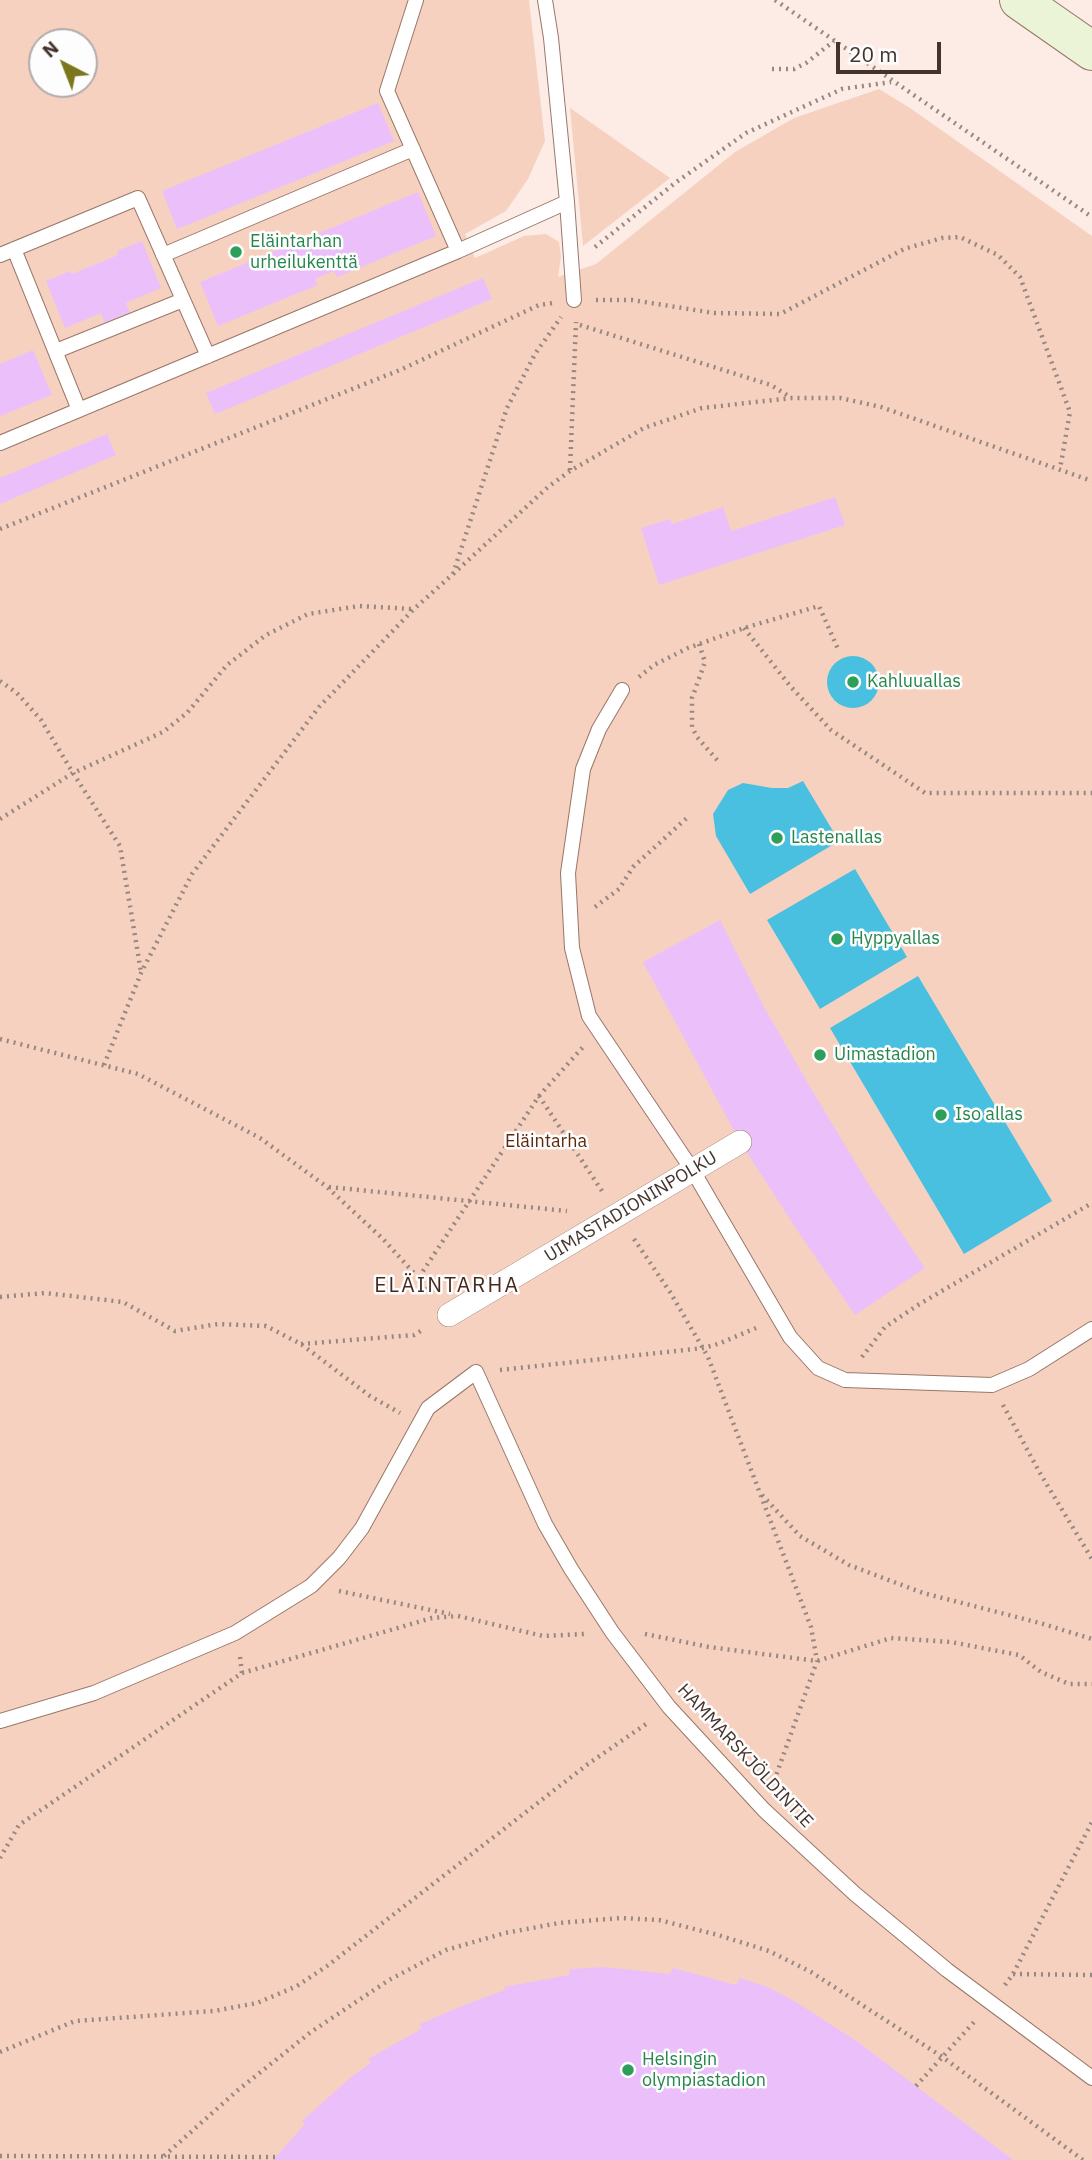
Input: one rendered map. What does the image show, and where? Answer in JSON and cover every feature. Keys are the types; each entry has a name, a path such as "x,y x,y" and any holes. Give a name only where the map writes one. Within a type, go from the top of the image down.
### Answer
{"main road":[{"path":"1019,0 1092,51"}],"street":[{"name":"UIMASTADIONINPOLKU","path":"449,1315 740,1142"}],"lane":[{"path":"416,0 387,91 458,251"},
{"path":"545,0 573,264 574,300"},
{"path":"163,255 413,149"},
{"path":"0,255 138,198 208,356"},
{"path":"0,443 458,251 567,202"},
{"path":"14,249 79,410"},
{"path":"55,351 183,300"},
{"path":"622,690 599,729 583,769 568,873 572,948 589,1016 692,1171 790,1337 818,1368 845,1380 992,1385 1030,1369 1092,1329"},
{"path":"0,1721 94,1693 236,1633 311,1586 339,1558 362,1528 428,1408 476,1372"},
{"name":"HAMMARSKJÖLDINTIE","path":"476,1372 545,1524 615,1636 669,1707 764,1810 855,1894 947,1970 1092,2078"}],"path":[{"path":"775,0 1092,217"},
{"path":"772,69 794,69 806,64 834,41"},
{"path":"573,264 675,183 746,133 842,89 892,82"},
{"path":"0,529 400,370 539,305 574,300 632,300 714,313 779,314 904,249 942,238 960,237 998,255 1020,277 1070,412 1060,469"},
{"path":"570,471 576,324 574,300"},
{"path":"453,574 507,408 535,354 574,300"},
{"path":"576,324 771,385 792,398"},
{"path":"104,1065 141,973 192,874 319,706 414,610 548,487 570,471 644,428 702,408 792,398 841,398 881,407 1092,481"},
{"path":"0,819 72,773 163,732 187,713 227,665 266,635 308,614 359,606 414,610"},
{"path":"622,690 654,665 699,644 819,606 838,649"},
{"path":"744,628 791,687 831,730 925,793 1092,793"},
{"path":"699,644 705,662 692,698 692,727 697,737 718,761"},
{"path":"0,681 17,693 41,720 120,846 141,973"},
{"path":"570,925 619,889 633,867 689,816"},
{"path":"419,1277 539,1096 599,1031"},
{"path":"0,1039 138,1074 260,1138 327,1187 383,1239"},
{"path":"539,1096 670,1292 708,1357 811,1627 817,1661 764,1810"},
{"path":"327,1187 617,1215"},
{"path":"845,1380 885,1327 940,1291 1092,1203"},
{"path":"0,1297 45,1293 122,1302 175,1331 218,1324 266,1326 301,1344 370,1396 419,1424"},
{"path":"301,1344 414,1335 449,1315"},
{"path":"476,1372 703,1348 779,1318"},
{"path":"992,1385 1041,1475 1092,1559"},
{"path":"761,1494 800,1536 849,1565 923,1593 1092,1639"},
{"path":"311,1586 543,1636 615,1636 637,1633 709,1647 817,1661 891,1638 951,1642 1019,1655 1041,1672 1069,1684 1092,1684"},
{"path":"0,1858 19,1825 242,1673 432,1618 458,1616"},
{"path":"236,1633 242,1673"},
{"path":"0,2052 75,2021 214,2011 257,2003 297,1986 327,1966 588,1764 669,1707"},
{"path":"916,2086 991,2003 1013,1974 1092,1822"},
{"path":"164,2156 238,2090 311,2032 389,1980 446,1950 505,1933 559,1923 621,1918 659,1920 769,1951 811,1972 941,2056 1083,2160"},
{"path":"1013,1974 1092,1975"},
{"path":"0,2156 276,2157"}],"green space":[{"name":"Eläintarha","path":"0,0 529,0 545,141 528,179 506,211 465,234 475,258 524,236 546,234 559,242 561,257 558,277 596,264 735,152 794,118 879,89 1092,236 1092,2160 0,2160"},
{"path":"570,108 670,178 583,246"}],"water":[{"name":"Kahluuallas","path":"853,656 863,658 871,664 877,672 877,692 871,700 863,706 853,708 843,706 835,700 829,692 827,682 829,672 835,664 843,658"},
{"name":"Lastenallas","path":"803,781 839,841 750,894 716,836 713,814 728,790 743,783 788,788"},
{"name":"Hyppyallas","path":"855,869 907,957 820,1009 767,920"},
{"name":"Iso allas","path":"918,976 1052,1201 964,1254 830,1028"}],"building":[{"path":"378,103 394,141 177,229 162,191"},
{"path":"418,192 436,236 337,277 334,271 315,279 318,285 218,326 200,282 299,241 302,247 321,239 319,233"},
{"path":"142,241 161,288 126,303 130,312 105,323 101,313 65,328 46,281 70,271 72,274 118,255 117,251"},
{"path":"483,278 492,299 215,414 206,393"},
{"path":"33,350 52,395 0,416 0,364"},
{"path":"107,434 116,455 0,504 0,478"},
{"path":"835,497 845,525 659,585 641,528 670,519 672,524 723,507 731,531"},
{"name":"Uimastadion","path":"720,920 765,1009 816,1097 869,1185 925,1268 855,1315 740,1142 643,962"},
{"name":"Helsingin olympiastadion","path":"605,1967 670,1974 673,1968 736,1985 740,1978 768,1987 858,2042 1013,2160 273,2160 305,2124 302,2121 351,2077 371,2063 368,2059 421,2029 420,2024 505,1990 504,1987 569,1975 570,1969"}],"place":[{"name":"Eläintarhan urheilukenttä","path":"236,252"},
{"name":"Kahluuallas","path":"853,682"},
{"name":"Lastenallas","path":"777,838"},
{"name":"Hyppyallas","path":"837,939"},
{"name":"Uimastadion","path":"820,1055"},
{"name":"Iso allas","path":"941,1115"},
{"name":"Helsingin olympiastadion","path":"628,2070"}],"district":[{"name":"ELÄINTARHA","path":"447,1286"}]}
